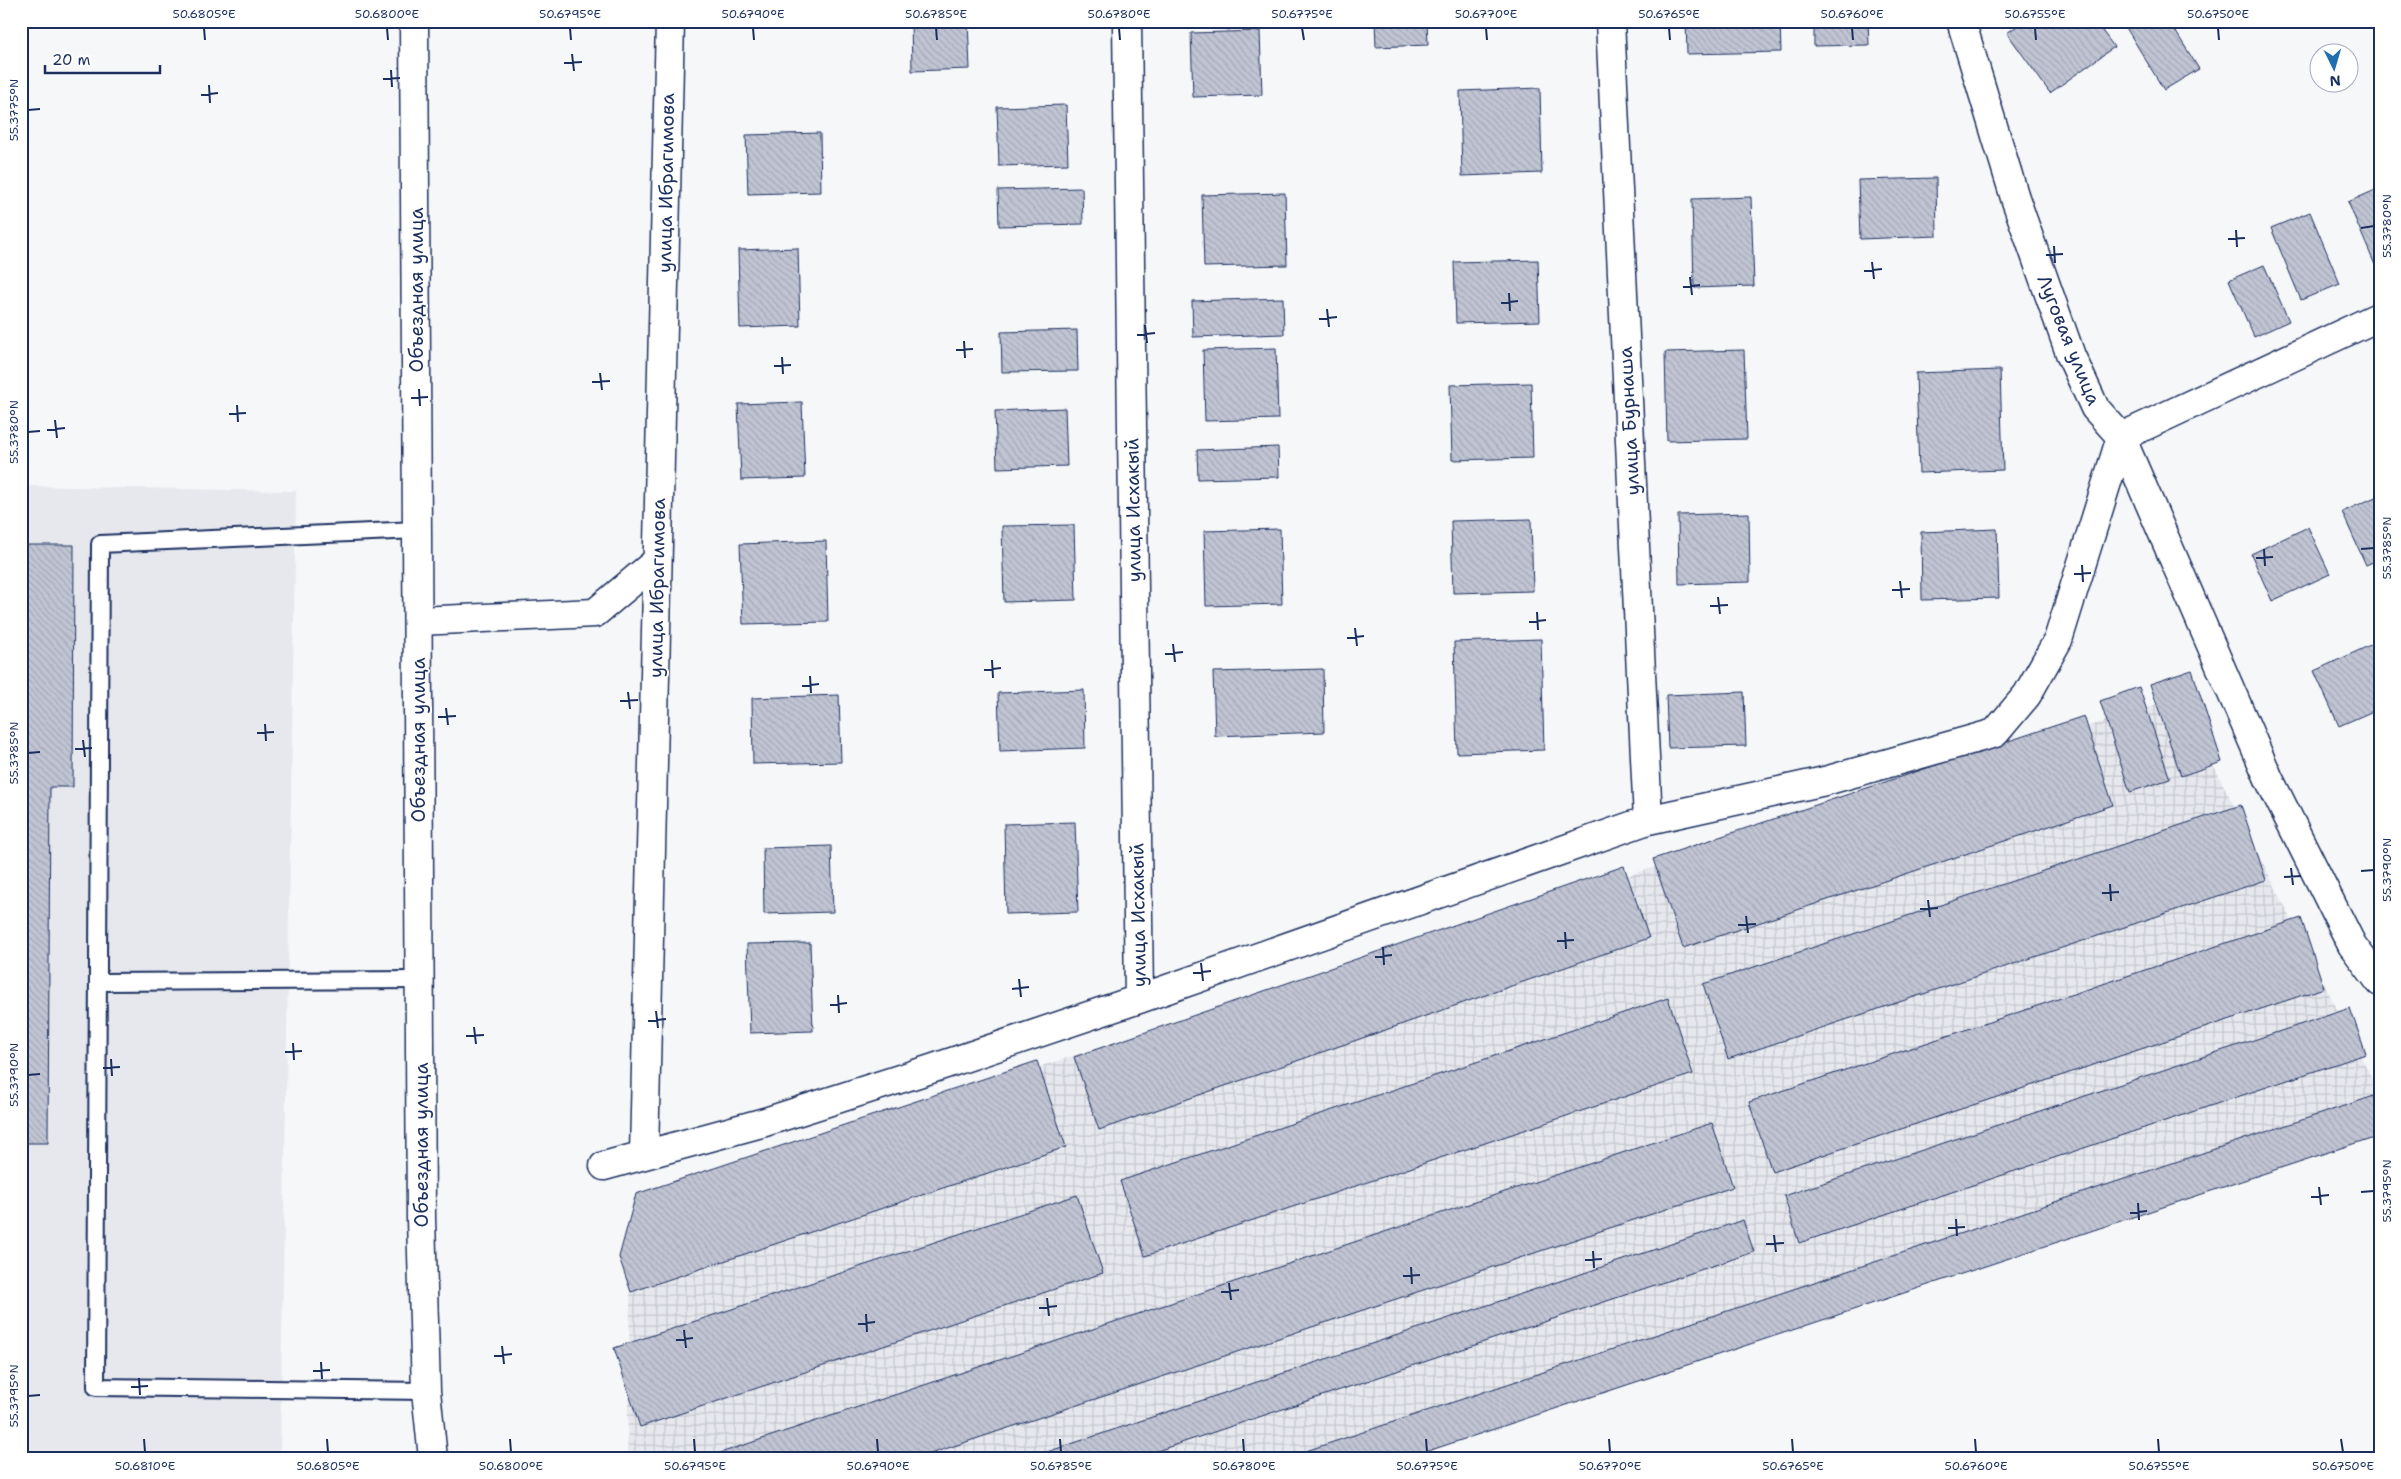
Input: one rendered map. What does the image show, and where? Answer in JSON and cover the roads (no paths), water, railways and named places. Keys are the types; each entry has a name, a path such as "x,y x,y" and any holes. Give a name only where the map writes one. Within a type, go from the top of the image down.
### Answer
{"street":[{"name":"Объездная улица","path":"414,21 421,1219 426,1391 433,1458"},
{"name":"улица Ибрагимова","path":"644,1155 670,21"},
{"name":"улица Исхакый","path":"1127,21 1139,1000"},
{"name":"улица Бурнаша","path":"1610,21 1648,820"},
{"name":"Луговая улица","path":"1961,21 2015,198 2071,356 2094,408 2121,437 2269,779 2352,945 2380,982"},
{"path":"604,1166 765,1122 1139,1000 1648,820 1825,780 1995,733 2027,695 2058,640 2121,437 2380,316"},
{"path":"418,621 595,613 657,561"}],"lane":[{"path":"417,530 100,544 96,1387 426,1391"},
{"path":"98,982 419,980"}]}
